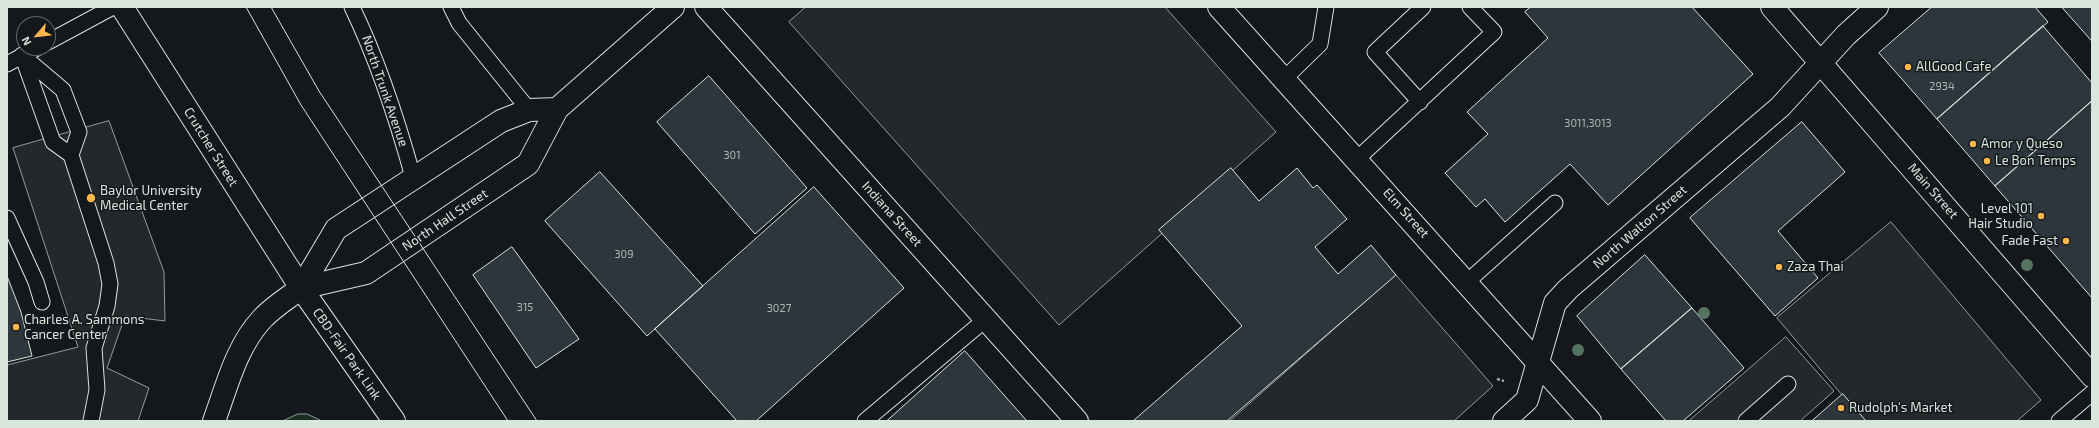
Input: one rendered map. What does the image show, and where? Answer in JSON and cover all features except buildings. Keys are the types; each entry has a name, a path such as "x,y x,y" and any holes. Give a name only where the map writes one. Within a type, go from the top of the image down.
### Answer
{"street":[{"name":"Crutcher Street","path":"122,7 301,288"},
{"name":"North Hall Street","path":"301,288 366,273 528,164 557,109 673,7"},
{"name":"Indiana Street","path":"706,7 1077,421"},
{"name":"Elm Street","path":"1219,7 1539,361 1590,421"},
{"name":"Main Street","path":"1772,7 2092,376"},
{"name":"North Walton Street","path":"1504,421 1527,400 1555,303 1568,289 1780,107 1846,35 1877,7"},
{"name":"North Hall Street","path":"214,421 238,355 249,336 263,318 301,288 336,229 501,121 529,110 557,109"},
{"name":"CBD-Fair Park Link","path":"301,288 394,421"}],"lane":[{"path":"56,38 113,7"},
{"name":"North Trunk Avenue","path":"352,7 369,42 413,178"},
{"path":"450,7 459,23 529,110"},
{"path":"1284,79 1320,44 1326,7"},
{"path":"1420,102 1375,52 1423,7"},
{"path":"1357,159 1494,32 1470,7"},
{"path":"7,64 20,56"},
{"path":"22,56 53,142 71,155 106,263 110,284 107,306 94,348 97,390 91,421"},
{"path":"23,56 63,90 79,132 71,155"},
{"path":"1467,282 1554,203"},
{"path":"7,218 36,282 42,302"},
{"path":"865,421 986,319"},
{"path":"1746,421 1788,384"},
{"path":"2059,421 2092,393"}],"green space":[{"path":"298,414 307,414 322,421 283,421"}],"shaded area":[{"path":"806,7 1165,7 1276,132 1059,325 789,22"},
{"path":"109,121 164,272 165,321 125,316 107,368 149,388 138,421 7,421 7,365 78,347 13,148"},
{"path":"1891,222 2041,400 2017,421 1864,421 1777,318"},
{"path":"1396,275 1493,386 1454,421 1230,421"},
{"path":"1786,337 1834,391 1800,421 1689,421"}],"tram line":[{"path":"246,7 301,105 508,421"},
{"path":"271,7 319,91 537,421"}],"place":[{"name":"AllGood Cafe","path":"1908,67"},
{"name":"Amor y Queso","path":"1973,144"},
{"name":"Le Bon Temps","path":"1987,161"},
{"name":"Baylor University Medical Center","path":"91,198"},
{"name":"Level 101 Hair Studio","path":"2041,216"},
{"name":"Fade Fast","path":"2066,241"},
{"name":"Zaza Thai","path":"1779,267"},
{"name":"Charles A. Sammons Cancer Center","path":"16,327"},
{"name":"Rudolph's Market","path":"1841,408"}]}
